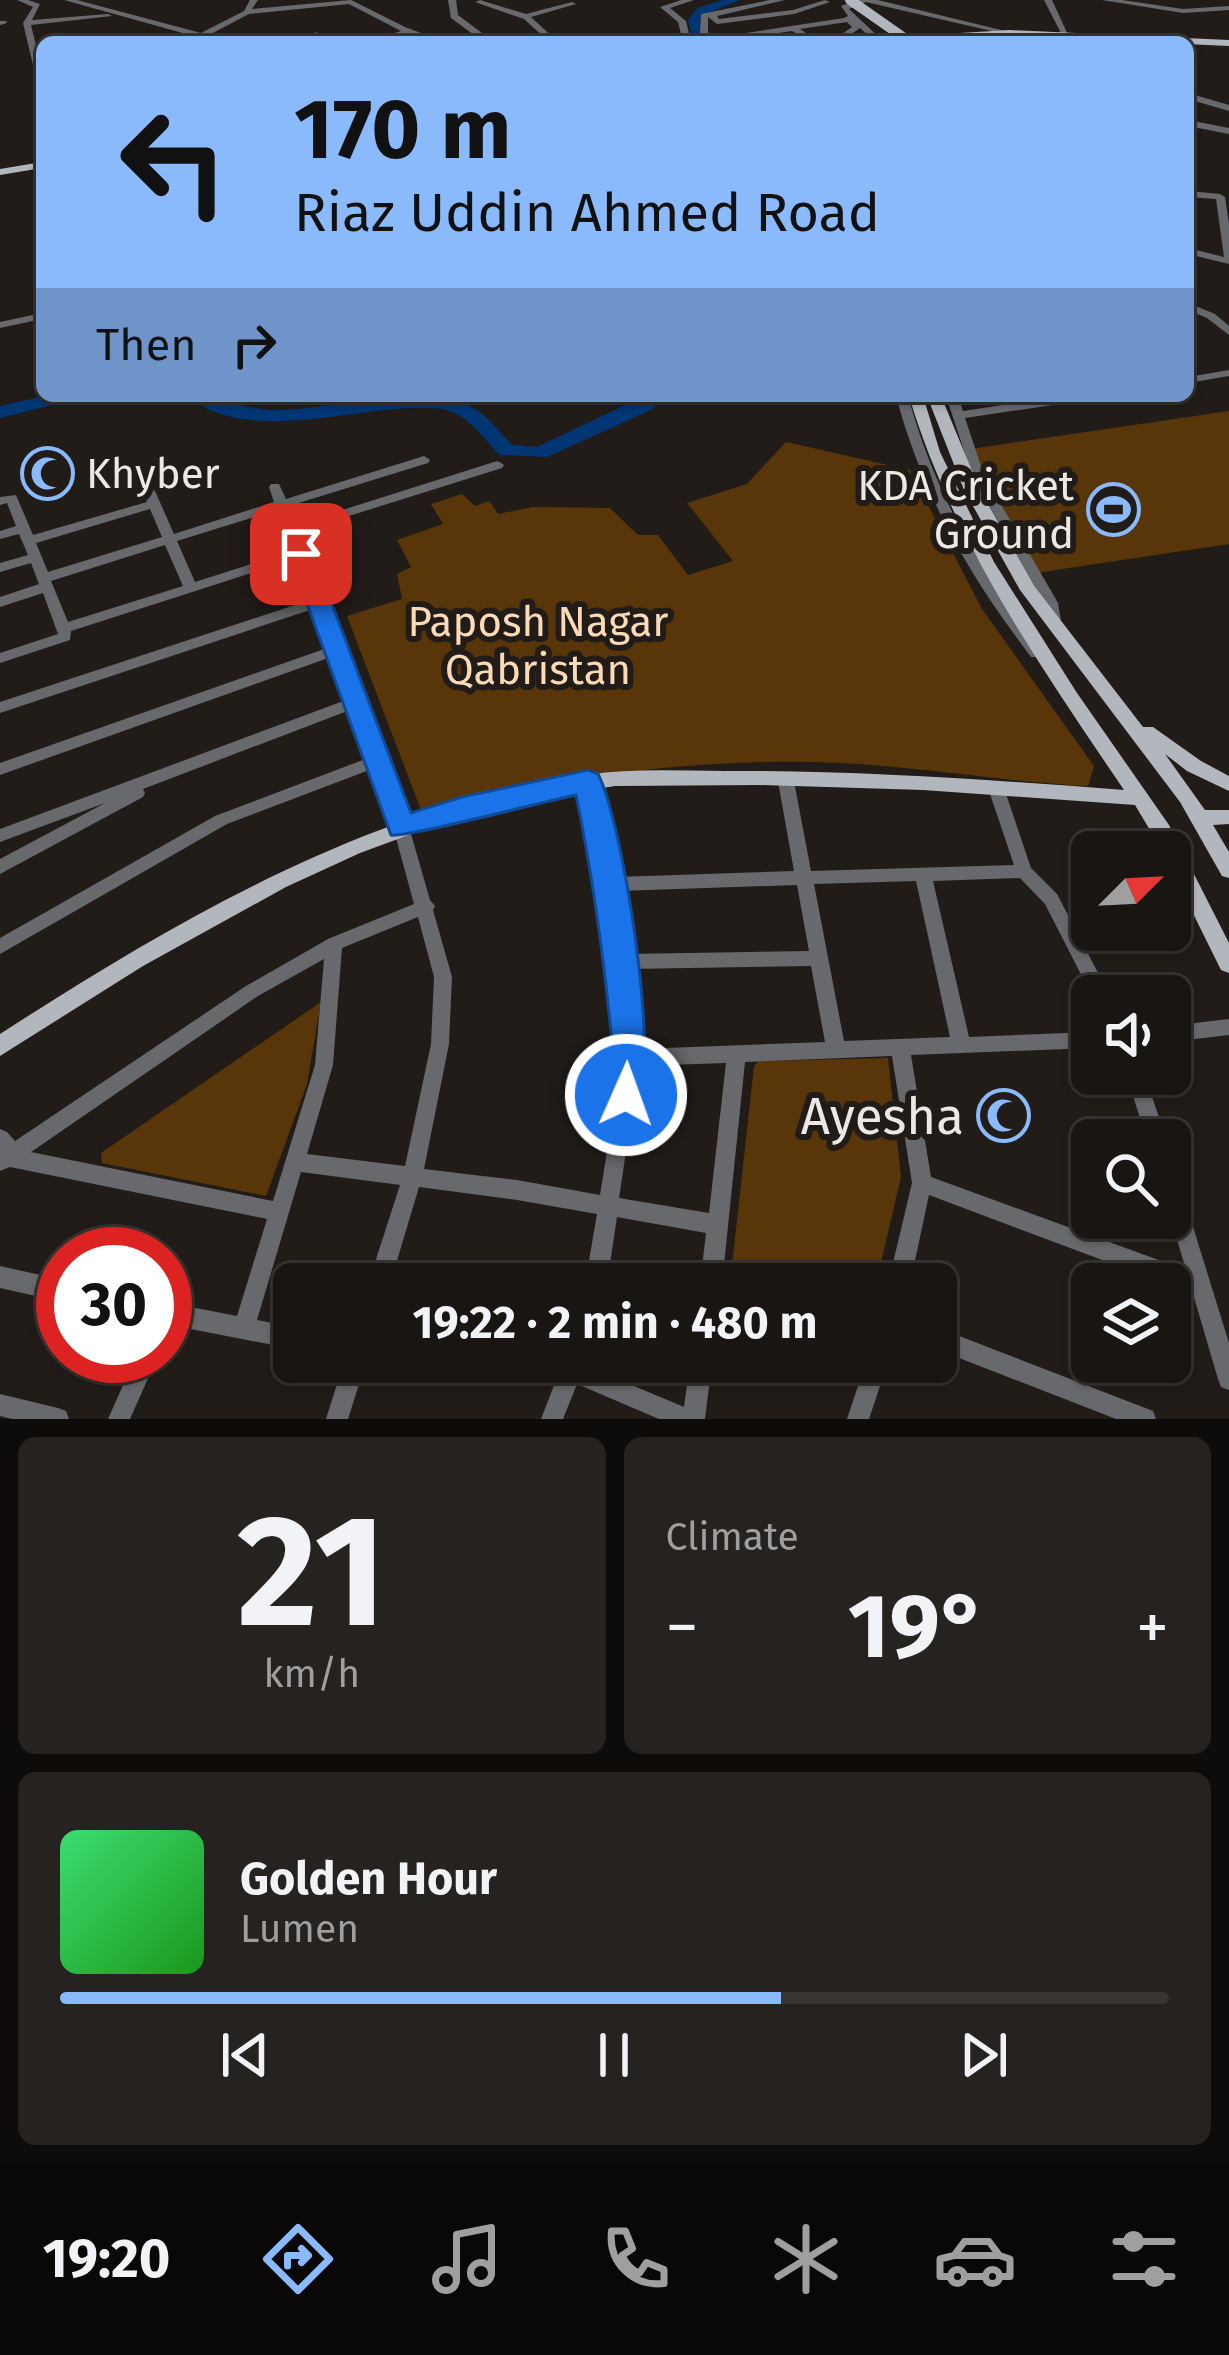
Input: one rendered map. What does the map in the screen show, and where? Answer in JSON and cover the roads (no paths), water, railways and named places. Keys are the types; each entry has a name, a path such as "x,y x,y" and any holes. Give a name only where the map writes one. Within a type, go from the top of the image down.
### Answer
{"main road":[{"path":"850,0 901,36"},
{"path":"827,1 874,36"},
{"path":"961,36 1021,36"},
{"path":"1054,36 1086,36"},
{"path":"1194,41 1229,43"},
{"path":"0,169 36,164"},
{"path":"918,402 933,452 986,562 1071,698 1141,798 1229,964"},
{"path":"936,402 972,490 1010,560 1200,818 1229,870"},
{"path":"1124,714 1178,756 1229,784"},
{"path":"0,1046 274,883 401,827 462,808 588,781 785,776 1141,798"},
{"path":"1200,818 1229,818"}],"street":[{"path":"21,0 36,4 27,23 36,61"},
{"path":"68,0 202,36 248,12 349,1 422,36"},
{"path":"248,12 254,0"},
{"path":"452,0 454,16 478,35"},
{"path":"652,0 682,21 686,36"},
{"path":"664,7 690,0"},
{"path":"709,36 700,22 712,14 781,0"},
{"path":"875,36 844,8 866,0 1009,33"},
{"path":"919,10 926,0"},
{"path":"1048,0 1066,35"},
{"path":"1106,0 1183,10 1229,6"},
{"path":"1174,0 1188,0"},
{"path":"1215,0 1229,6"},
{"path":"712,14 717,22 794,13 827,1 873,36"},
{"path":"479,2 525,16 544,36"},
{"path":"502,36 525,16 572,4"},
{"path":"27,23 117,15"},
{"path":"744,36 853,23"},
{"path":"841,36 853,23"},
{"path":"794,28 807,36"},
{"path":"396,36 409,32"},
{"path":"474,36 483,36"},
{"path":"1194,98 1229,109"},
{"path":"1194,124 1229,131"},
{"path":"1194,195 1220,197 1229,260"},
{"path":"1194,253 1229,260"},
{"path":"1194,265 1229,260"},
{"path":"1194,309 1229,332"},
{"path":"0,326 36,317"},
{"path":"1194,379 1229,373"},
{"path":"904,402 954,538 983,586 1071,698"},
{"path":"954,402 978,475 1051,603 1054,621"},
{"path":"958,415 1046,402"},
{"path":"0,602 170,539 424,460"},
{"path":"292,530 498,465"},
{"path":"142,476 190,587"},
{"path":"275,487 401,827 442,977 441,1022 412,1178 386,1263"},
{"path":"0,500 11,498 64,628 64,637 0,658"},
{"path":"0,535 27,534 155,503"},
{"path":"64,628 301,554"},
{"path":"0,568 36,557"},
{"path":"0,708 319,602"},
{"path":"0,769 336,650"},
{"path":"0,836 356,702"},
{"path":"0,947 221,820 377,761"},
{"path":"0,867 182,769"},
{"path":"785,776 836,1050"},
{"path":"588,781 610,884 631,1058 600,1263"},
{"path":"996,788 1024,871 1051,899 1090,975"},
{"path":"610,884 1024,871"},
{"path":"923,874 961,1044"},
{"path":"5,1152 158,1051 334,944 426,906"},
{"path":"244,1328 324,1065 334,944"},
{"path":"620,962 817,958"},
{"path":"1191,1032 1229,1027"},
{"path":"631,1058 1071,1041"},
{"path":"900,1047 922,1183 904,1263"},
{"path":"714,1263 736,1054"},
{"path":"5,1152 280,1211"},
{"path":"295,1162 719,1226"},
{"path":"922,1183 1200,1286"},
{"path":"1186,1239 1229,1379"},
{"path":"0,1277 36,1285"},
{"path":"192,1318 273,1334"},
{"path":"957,1346 1144,1419"},
{"path":"119,1419 135,1383"},
{"path":"337,1419 348,1383"},
{"path":"552,1419 566,1383"},
{"path":"611,1383 690,1419 697,1383"},
{"path":"858,1419 870,1383"},
{"path":"0,1405 58,1419"}],"waterway":[{"path":"698,36 694,20 701,11 734,0"},
{"path":"0,412 41,402"},
{"path":"214,402 276,416 431,402"},
{"path":"431,402 468,412 507,451 540,453 649,402"}],"place":[{"name":"Khyber","path":"47,473"},
{"name":"KDA Cricket Ground","path":"1113,509"},
{"name":"Ayesha","path":"1003,1116"}],"park label":[{"name":"Paposh Nagar Qabristan","path":"538,645"}]}
